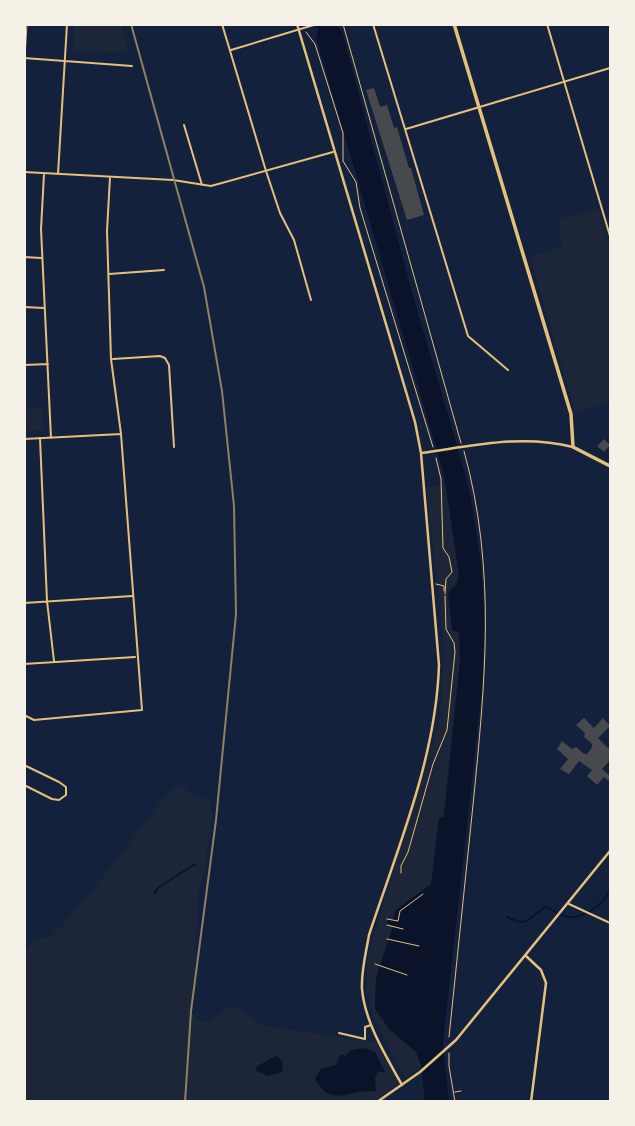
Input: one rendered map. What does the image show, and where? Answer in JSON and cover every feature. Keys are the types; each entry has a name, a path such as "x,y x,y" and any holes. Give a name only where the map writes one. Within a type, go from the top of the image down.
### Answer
{"main road":[{"path":"454,24 571,414 573,447 611,466"}],"street":[{"path":"58,174 67,24"},
{"path":"222,24 265,171 280,213 294,240 311,300"},
{"path":"297,24 415,422 421,453 439,665 438,698 422,772 369,935 362,991 371,1025 402,1085"},
{"path":"373,24 468,336 508,370"},
{"path":"547,24 611,236"},
{"path":"230,50 316,25"},
{"path":"25,58 132,66"},
{"path":"405,130 611,68"},
{"path":"184,125 202,186"},
{"path":"24,172 173,180 211,186 335,151"},
{"path":"44,173 41,229 51,438"},
{"path":"24,715 34,720 142,710 121,433 111,359 107,230 110,177"},
{"path":"24,257 42,258"},
{"path":"109,274 164,270"},
{"path":"24,307 46,307"},
{"path":"111,359 165,358 169,365 173,447"},
{"path":"24,365 48,364"},
{"path":"24,439 121,433"},
{"path":"40,438 47,601 54,661"},
{"path":"421,453 521,440 573,447"},
{"path":"24,603 133,596"},
{"path":"24,664 137,657"},
{"path":"24,765 59,782 66,787 66,795 59,800 52,799 24,785"},
{"path":"377,1101 409,1080 456,1040 611,851"},
{"path":"568,904 611,923"},
{"path":"526,956 541,970 546,983 531,1101"},
{"path":"340,1033 365,1038 365,1027 371,1025"}],"lane":[{"path":"25,58 27,24"}],"path":[{"path":"343,24 462,444 480,523 487,613 485,687 450,1037"},
{"path":"304,29 315,44 343,133 344,161 356,182 360,208 441,479 443,548 449,557 452,572 446,579 445,594"},
{"path":"436,584 444,586"},
{"path":"387,919 398,921 400,911 423,894"},
{"path":"387,925 403,929"},
{"path":"387,939 419,946"},
{"path":"374,964 407,975"},
{"path":"449,1047 455,1101"},
{"path":"453,1093 461,1091"}],"shaded area":[{"path":"74,25 121,25 128,52 73,51"},
{"path":"316,25 336,25 342,31 471,498 481,563 485,620 482,689 443,1043 449,1101 425,1101 421,1065 416,1052 390,1030 375,1009 376,978 393,926 386,924 388,920 392,920 396,910 431,884 439,818 444,817 460,661 459,633 452,630 448,592 456,585 459,575 444,475 316,38"},
{"path":"598,208 610,249 610,401 575,413 530,257 562,247 558,220"},
{"path":"43,407 43,430 25,431 25,408"},
{"path":"446,486 459,576 456,585 460,661 443,817 439,819 431,884 396,910 376,978 375,1009 390,1030 416,1052 421,1068 404,1077 373,1017 367,988 367,958 440,717 444,646 426,487"},
{"path":"179,784 192,794 209,800 213,814 197,898 196,965 191,1011 198,1020 209,1023 232,1005 265,1026 380,1043 398,1083 387,1093 371,1102 25,1101 24,952 34,940 51,936 63,925 158,805"},
{"path":"364,1048 375,1052 385,1072 378,1072 375,1078 376,1091 339,1096 323,1090 315,1078 321,1069 336,1065 340,1055"},
{"path":"277,1055 283,1064 282,1072 268,1076 257,1071 256,1067"}],"building":[{"path":"374,88 380,107 387,105 394,128 397,127 424,215 407,220 366,90"},
{"path":"604,439 610,445 604,452 597,446"},
{"path":"584,718 594,728 603,718 610,726 598,738 609,749 610,747 610,760 602,769 610,776 610,782 604,777 597,785 587,776 592,770 579,761 569,774 560,769 568,759 557,749 562,741 584,754 592,747 584,737 585,733 576,725"}],"waterway":[{"path":"155,893 158,888 195,864"},
{"path":"507,917 521,922 529,920 546,907 559,914 574,917 587,913 610,891"}],"railway":[{"path":"131,24 204,287 222,391 234,506 236,614 216,820 191,1011 185,1102"}]}
